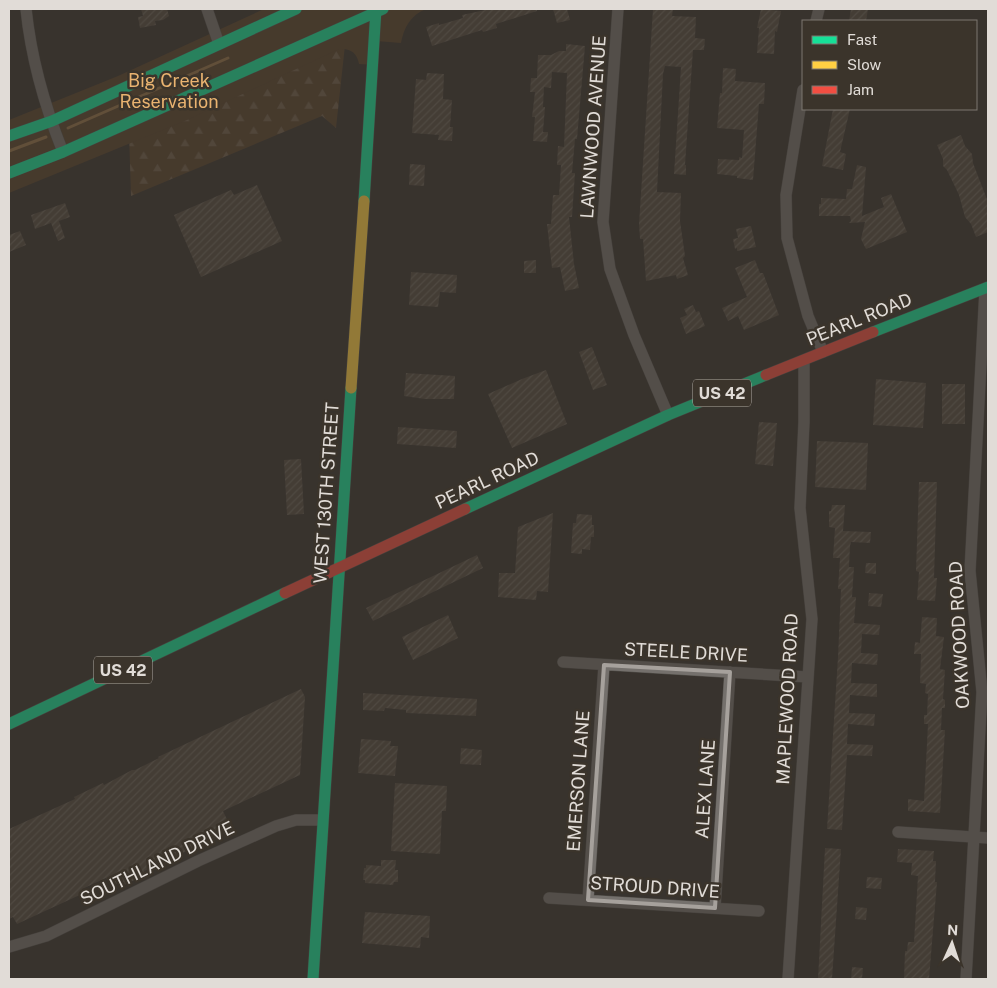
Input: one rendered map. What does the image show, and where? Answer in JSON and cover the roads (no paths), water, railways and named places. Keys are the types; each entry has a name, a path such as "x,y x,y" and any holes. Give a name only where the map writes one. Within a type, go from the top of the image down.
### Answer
{"main road":[{"path":"9,136 52,121 296,9"},
{"path":"9,173 63,152 378,10"},
{"name":"WEST 130TH STREET","path":"312,979 378,10"},
{"name":"PEARL ROAD","path":"9,724 668,415 987,288"}],"street":[{"path":"26,9 39,77 63,152"},
{"path":"208,9 219,44"},
{"name":"LAWNWOOD AVENUE","path":"618,9 603,222 610,269 634,335 668,415"},
{"path":"802,96 786,194 787,238 808,316 823,352"},
{"name":"OAKWOOD ROAD","path":"966,979 982,692 970,571 987,288"},
{"name":"MAPLEWOOD ROAD","path":"788,979 812,619 800,508 804,422 804,361"},
{"name":"STEELE DRIVE","path":"563,662 808,677"},
{"name":"EMERSON LANE","path":"588,900 604,665"},
{"name":"ALEX LANE","path":"715,908 730,672"},
{"name":"SOUTHLAND DRIVE","path":"9,948 46,936 198,861 276,826 296,820 322,820"},
{"path":"898,832 988,838"},
{"name":"STROUD DRIVE","path":"549,898 759,911"}],"waterway":[{"path":"68,128 228,58"},
{"path":"9,151 46,137"}],"park label":[{"name":"Big Creek Reservation","path":"169,90"}]}
